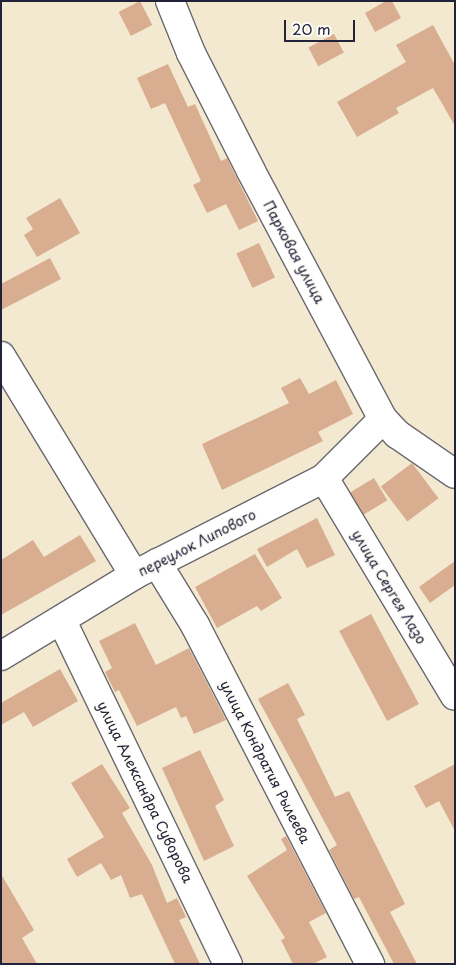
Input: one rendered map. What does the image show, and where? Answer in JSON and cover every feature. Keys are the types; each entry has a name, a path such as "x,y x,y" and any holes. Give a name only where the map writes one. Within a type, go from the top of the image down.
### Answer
{"lane":[{"name":"Парковая улица","path":"170,1 192,53 234,137 383,419 397,434 455,474"},
{"name":"улица Кондратия Рылеева","path":"1,356 145,569 195,625 370,964"},
{"name":"переулок Липового","path":"1,656 62,621 145,569 324,478 383,419"},
{"name":"улица Сергея Лазо","path":"324,478 455,696"},
{"name":"улица Александра Суворова","path":"62,621 228,964"}],"building":[{"path":"140,1 152,25 131,36 119,12"},
{"path":"386,1 392,1 401,18 375,32 365,13"},
{"path":"433,25 455,65 455,126 433,88 396,108 399,113 357,137 337,102 406,62 396,45"},
{"path":"334,34 344,53 318,66 308,48"},
{"path":"168,64 188,107 195,104 221,161 227,158 258,221 239,230 226,204 207,213 193,185 201,181 165,103 151,109 137,78"},
{"path":"60,198 80,233 37,257 24,235 33,229 26,218"},
{"path":"259,243 275,277 252,288 236,254"},
{"path":"50,258 61,279 1,310 1,284"},
{"path":"300,378 309,394 336,380 353,414 318,432 323,441 222,490 202,444 289,403 281,388"},
{"path":"412,463 438,498 407,522 381,486"},
{"path":"374,478 387,500 363,515 350,492"},
{"path":"317,518 335,555 307,568 297,549 267,567 257,549"},
{"path":"80,535 96,561 1,615 1,560 33,540 44,557"},
{"path":"255,554 282,598 261,611 257,606 217,628 195,587"},
{"path":"455,561 455,585 430,603 419,587"},
{"path":"371,614 419,704 387,721 339,631"},
{"path":"135,623 156,665 189,648 226,720 194,734 186,716 181,718 176,707 137,726 119,690 115,692 105,672 112,668 99,641"},
{"path":"60,669 78,701 33,727 24,712 1,725 1,703"},
{"path":"288,683 305,715 297,719 335,797 349,791 405,904 390,912 417,964 394,964 359,897 354,899 329,850 337,845 258,699"},
{"path":"200,750 224,800 215,806 234,846 204,861 162,768"},
{"path":"102,764 130,808 122,813 152,865 167,903 177,898 186,917 179,920 200,964 175,964 142,894 130,898 121,875 111,880 101,863 77,877 67,859 104,837 71,783"},
{"path":"455,764 455,831 439,801 426,808 414,786"},
{"path":"286,836 326,913 309,922 327,957 313,964 293,964 281,940 285,938 247,876 287,850 281,839"},
{"path":"1,874 34,930 22,938 37,964 1,964"}]}
